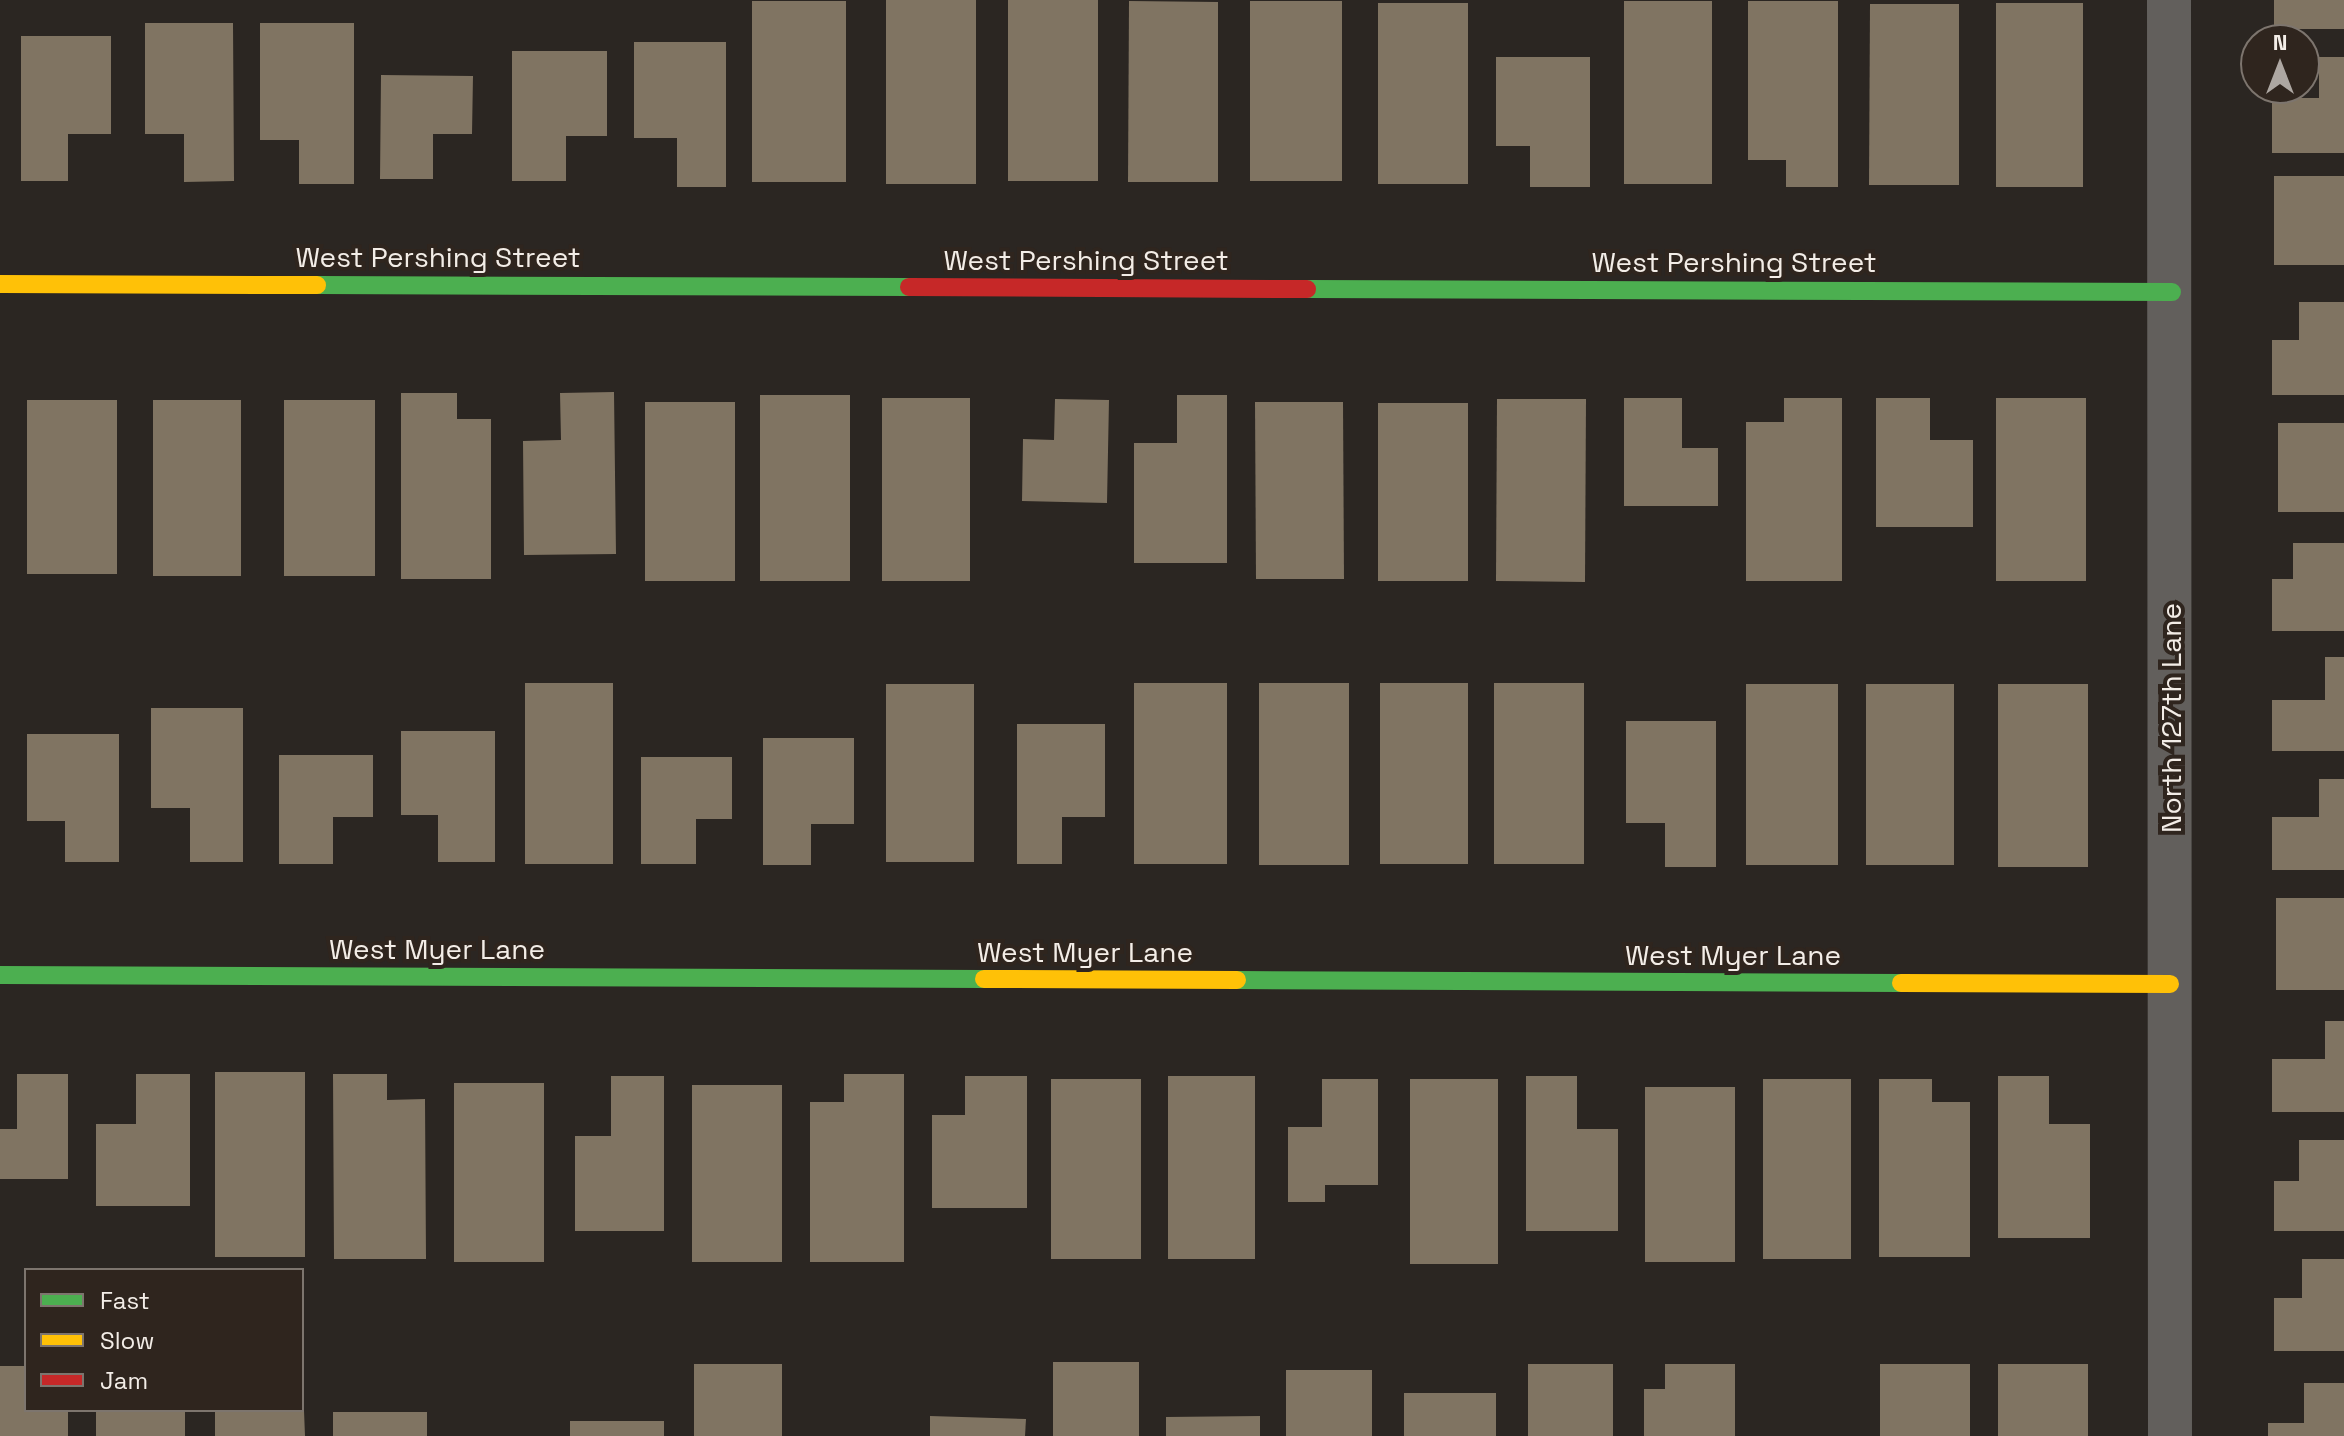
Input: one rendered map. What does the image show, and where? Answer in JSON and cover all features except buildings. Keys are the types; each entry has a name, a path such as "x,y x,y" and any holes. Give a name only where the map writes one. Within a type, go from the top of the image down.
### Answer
{"street":[{"name":"North 127th Lane","path":"2169,0 2172,292 2170,1436"},
{"name":"West Pershing Street","path":"0,284 2172,292"},
{"name":"West Myer Lane","path":"0,975 2170,984"}],"traffic: fast":[{"path":"317,285 909,287"},
{"path":"1307,289 2172,292"},
{"path":"0,975 984,979"},
{"path":"1237,980 1901,983"}],"traffic: slow":[{"path":"0,284 317,285"},
{"path":"984,979 1237,980"},
{"path":"1901,983 2170,984"}],"traffic: jam":[{"path":"909,287 1307,289"}]}
